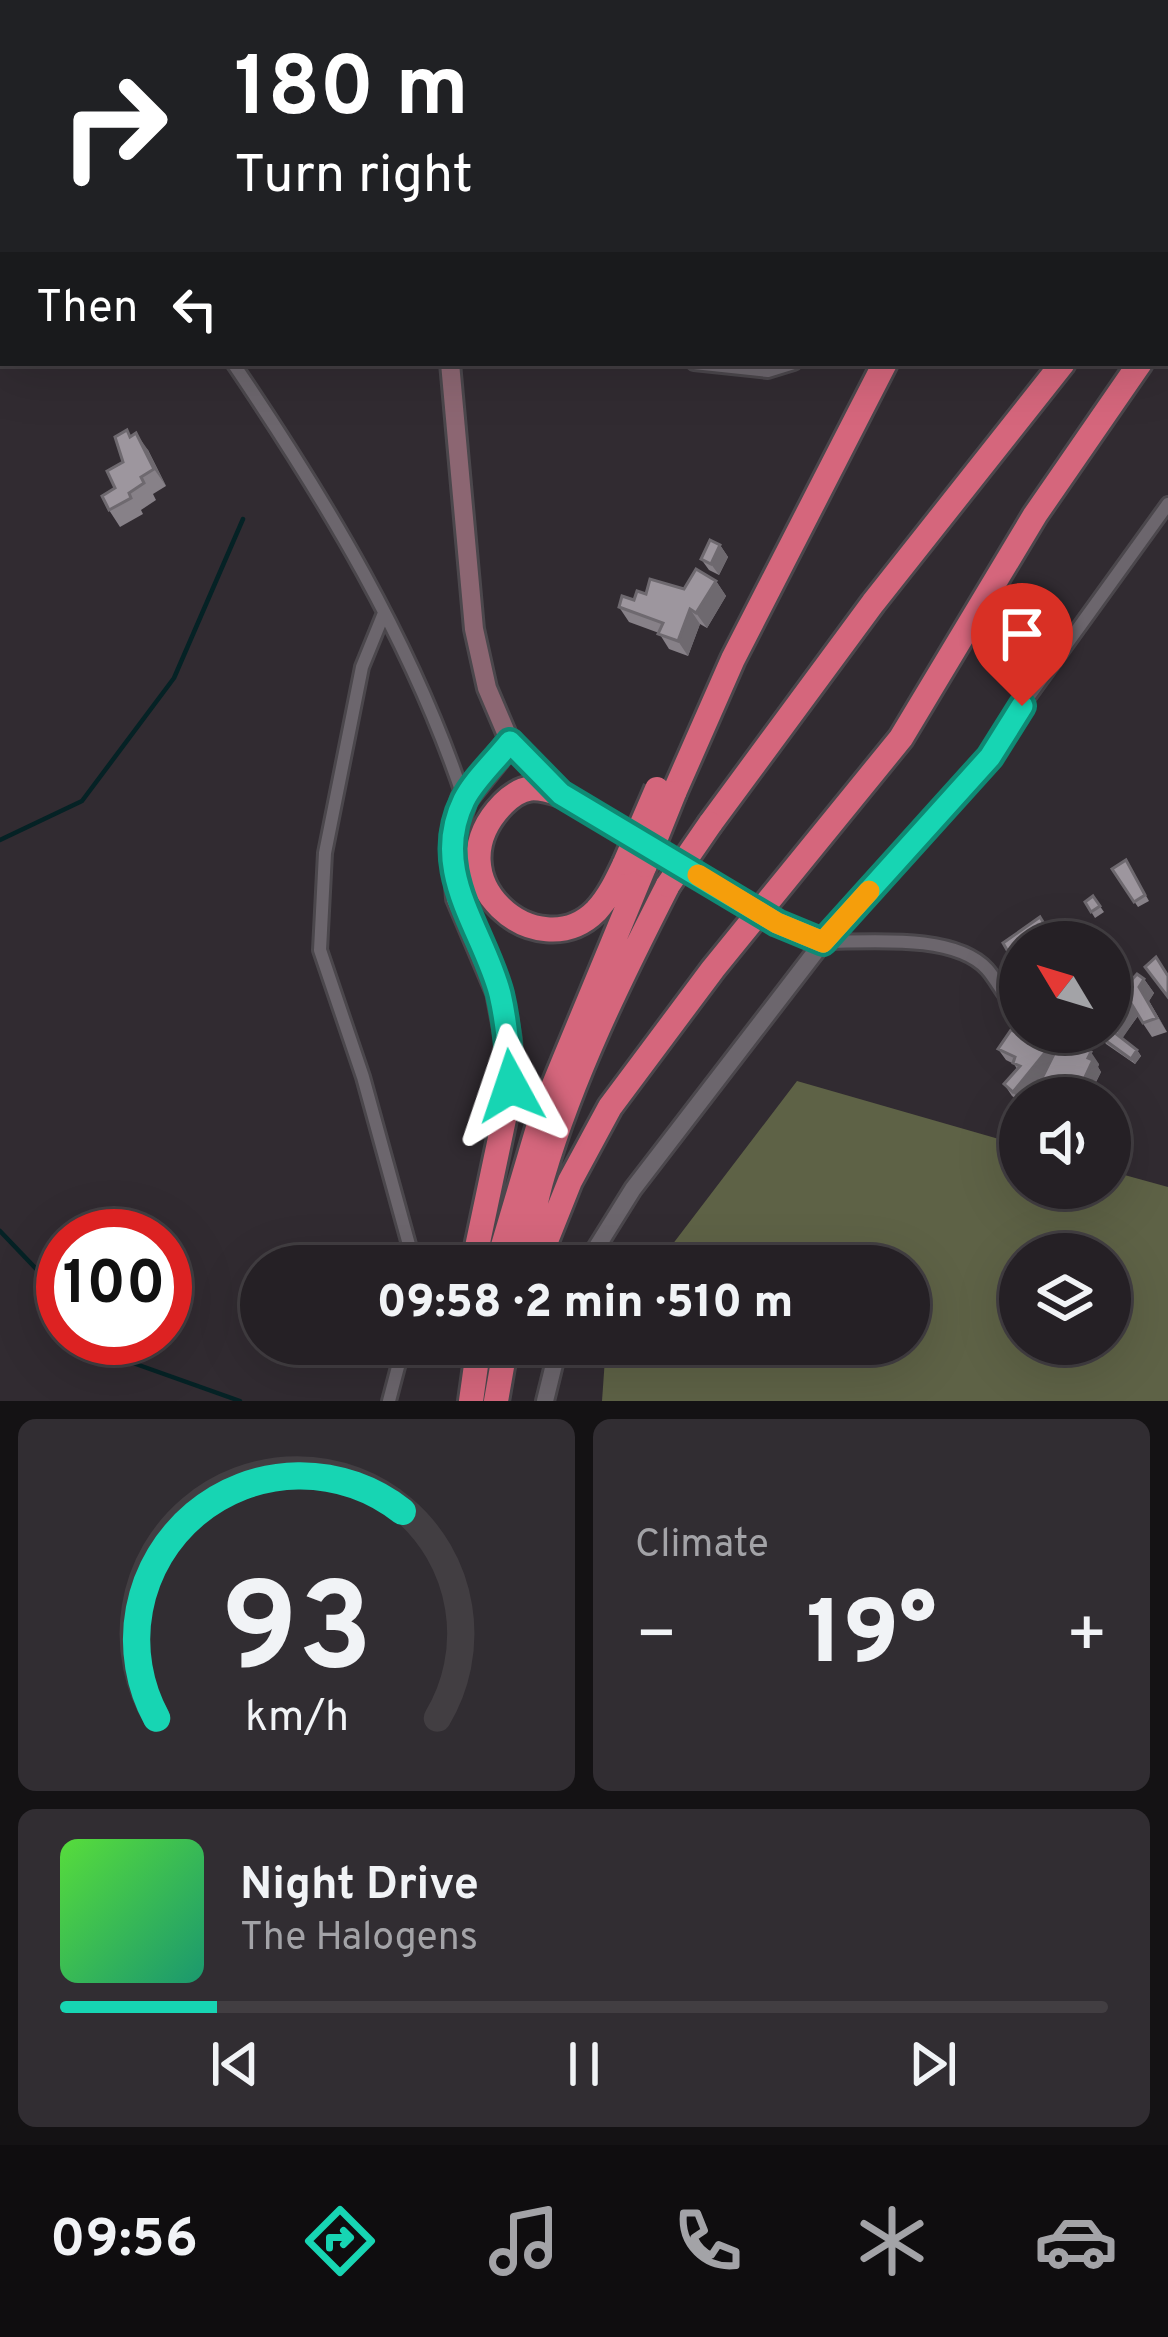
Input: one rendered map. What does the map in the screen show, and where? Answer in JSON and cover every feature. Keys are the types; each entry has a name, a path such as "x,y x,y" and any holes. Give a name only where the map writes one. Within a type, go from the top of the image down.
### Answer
{"highway":[{"path":"502,1245 543,1111 666,791 883,366"},
{"path":"527,1245 542,1177 575,1084 618,983 668,885 873,603 1061,366"},
{"path":"544,1245 570,1181 610,1107 713,969 901,738 1035,515 1137,366"},
{"path":"477,1245 511,1086 499,992 459,898 454,832 464,799 510,742"},
{"path":"531,763 479,839 477,874 512,917 543,931 575,925 594,913 635,864"},
{"path":"514,794 534,785 561,794"},
{"path":"460,1401 462,1365"},
{"path":"471,1401 476,1365"}],"main road":[{"path":"449,366 474,628 488,688 510,742 561,794 762,913"}],"street":[{"path":"235,366 319,493 384,613 452,761 464,799"},
{"path":"722,366 768,371 784,366"},
{"path":"598,1245 633,1190 823,942 990,757 1168,504"},
{"path":"384,613 362,667 325,853 320,950 369,1099 409,1245"},
{"path":"762,913 823,942 922,942 968,957 986,968 999,985"},
{"path":"389,1401 398,1365"},
{"path":"545,1401 554,1365"}],"green space":[{"path":"797,1081 999,1139 999,1209 1131,1209 1131,1177 1168,1187 1168,1401 602,1401 605,1365 930,1365 930,1245 672,1245"}],"building":[{"path":"127,430 130,437 136,433 154,469 141,477 144,483 129,493 131,498 109,510 102,496 115,488 107,471 123,462 115,437"},
{"path":"710,540 720,545 711,564 701,559"},
{"path":"696,569 716,581 696,613 690,609 678,641 658,634 663,623 619,607 622,596 634,600 637,591 646,594 650,579 684,589"},
{"path":"1126,860 1145,895 1134,902 1112,869"},
{"path":"1093,896 1100,906 1091,912 1085,902"},
{"path":"1156,957 1168,976 1168,997 1145,967"},
{"path":"1137,974 1144,979 1139,987 1157,1018 1143,1023 1131,1003 1131,981"},
{"path":"1006,1053 1045,1053 1025,1077 1010,1077 1020,1066 1013,1063 1015,1057"},
{"path":"1054,1053 1090,1053 1088,1058 1093,1060 1085,1077 1042,1077"}],"waterway":[{"path":"0,840 82,801 174,678 243,519"},
{"path":"0,1231 36,1269"},
{"path":"139,1365 240,1401"}],"slow traffic":[{"path":"698,875 777,923 823,942 869,891"}],"route":[{"path":"511,1086 499,992 459,898 453,857 454,832 464,799 510,742 561,794 777,923 823,942 990,757 1022,706"}]}
